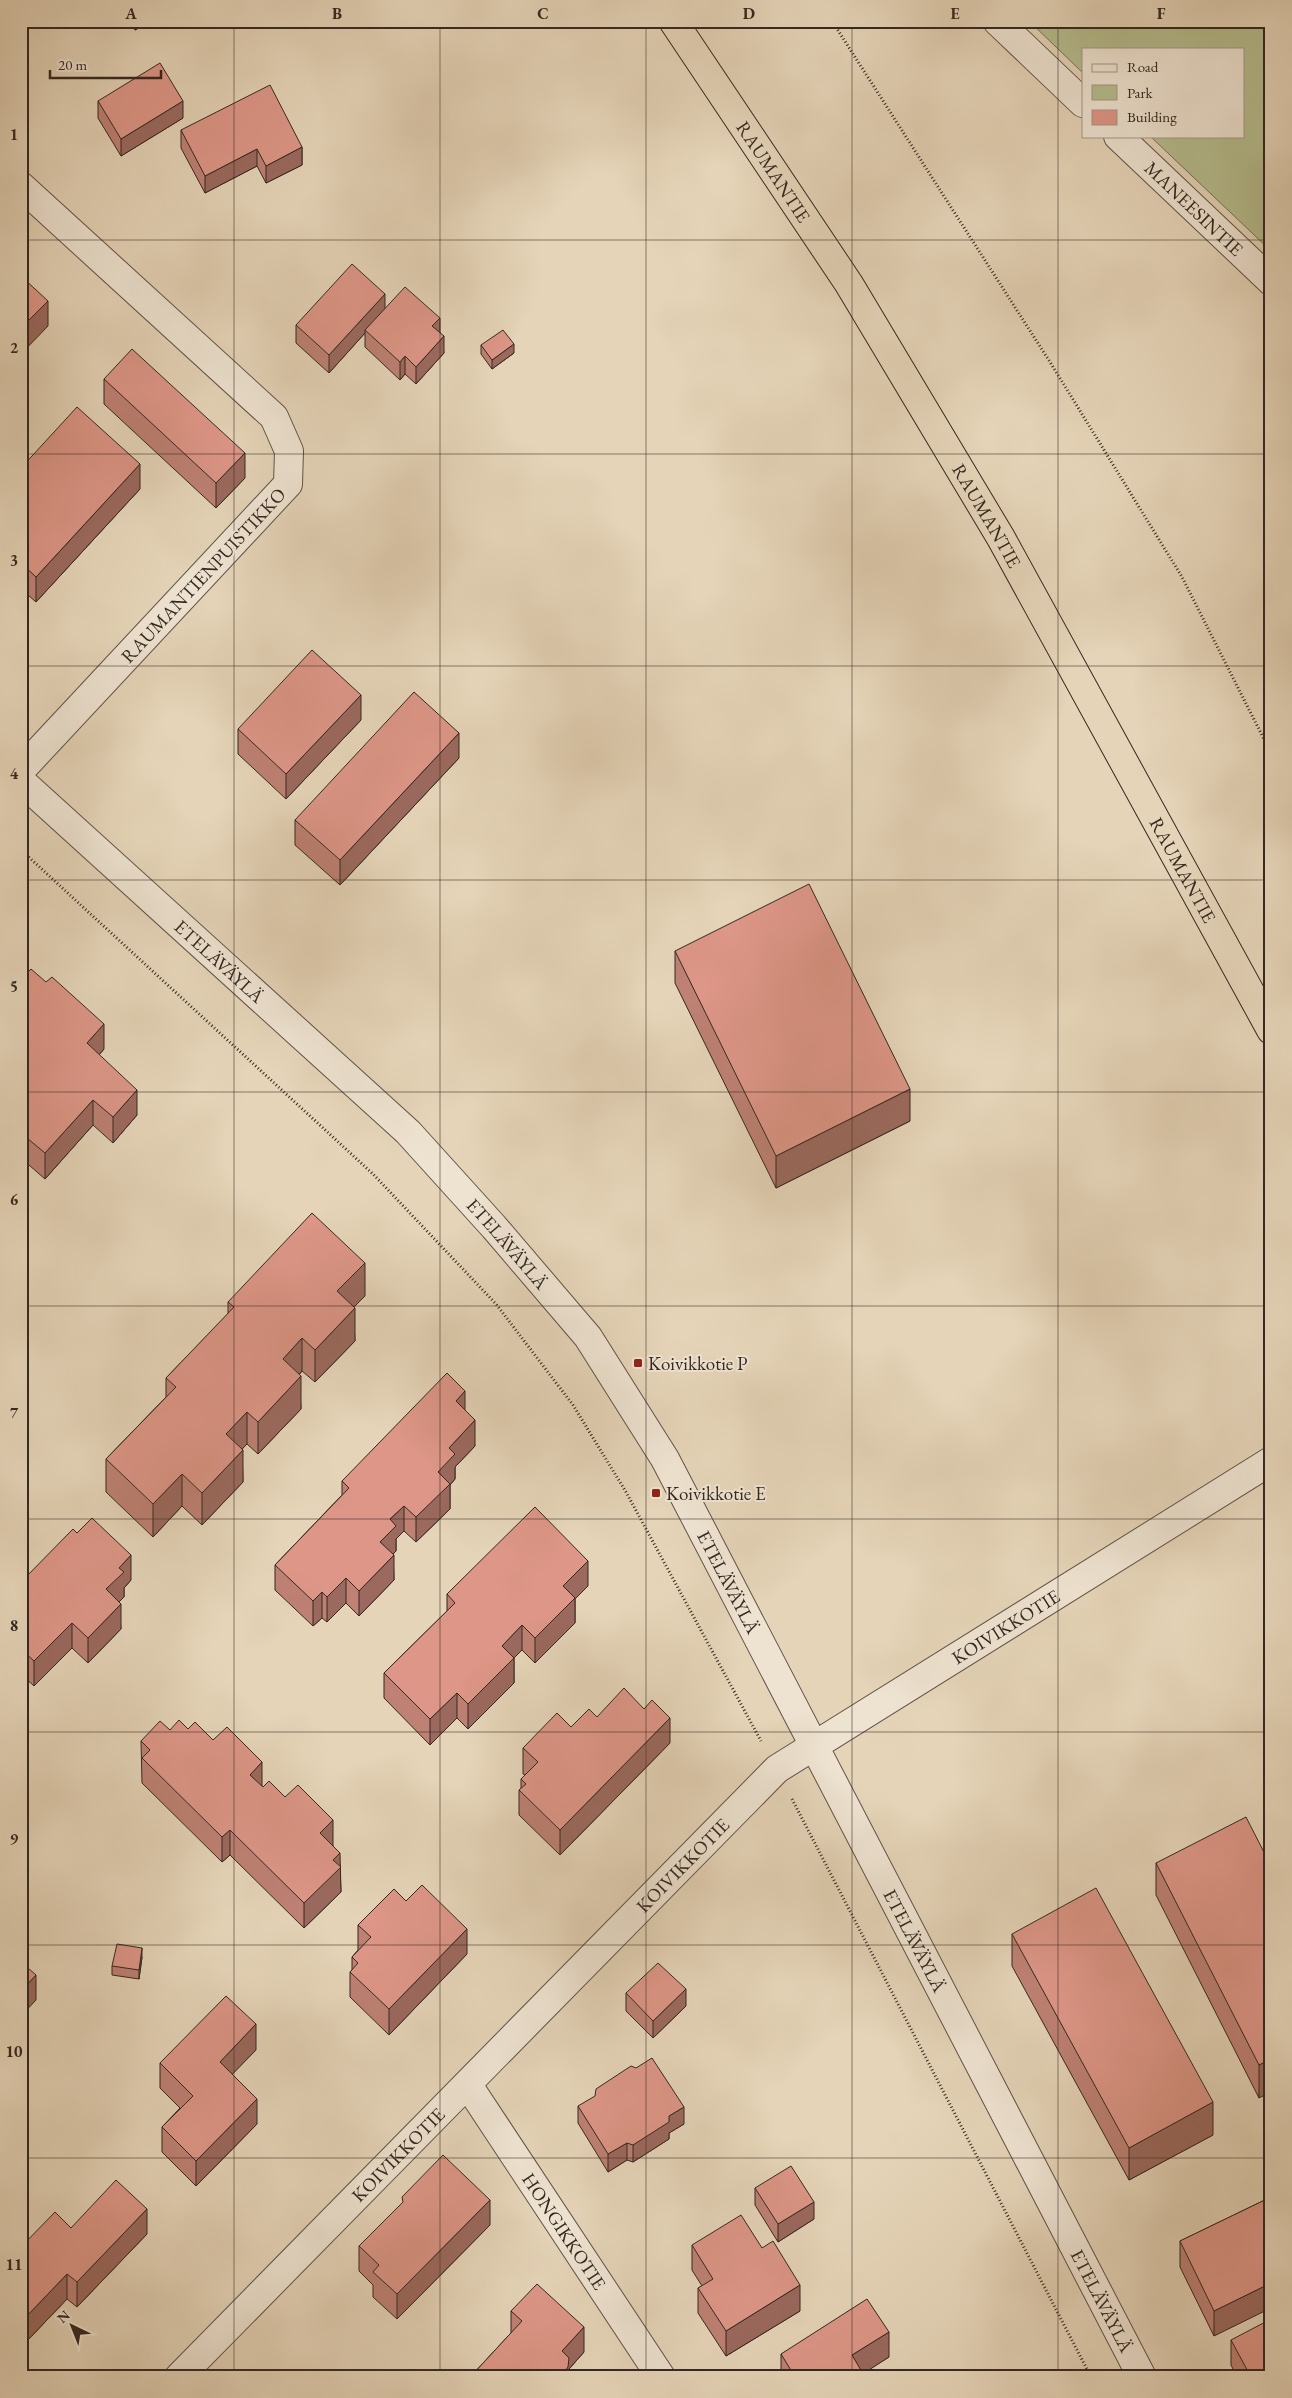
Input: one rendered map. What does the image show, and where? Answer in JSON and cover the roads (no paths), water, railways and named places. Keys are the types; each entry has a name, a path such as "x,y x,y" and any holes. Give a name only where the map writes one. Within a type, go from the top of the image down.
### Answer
{"highway":[{"name":"RAUMANTIE","path":"673,21 849,284 1001,538 1271,1030"}],"street":[{"path":"997,21 1082,102"},
{"name":"MANEESINTIE","path":"1120,138 1271,282"},
{"name":"RAUMANTIENPUISTIKKO","path":"21,186 274,417 290,451 288,484 21,770"},
{"name":"ETELÄVÄYLÄ","path":"21,781 408,1132 494,1227 588,1337 665,1460 815,1745 1142,2377"},
{"name":"KOIVIKKOTIE","path":"179,2377 777,1769 1271,1461"},
{"name":"HONGIKKOTIE","path":"468,2085 661,2377"}],"place":[{"name":"Koivikkotie P","path":"638,1363"},
{"name":"Koivikkotie E","path":"656,1493"}]}
